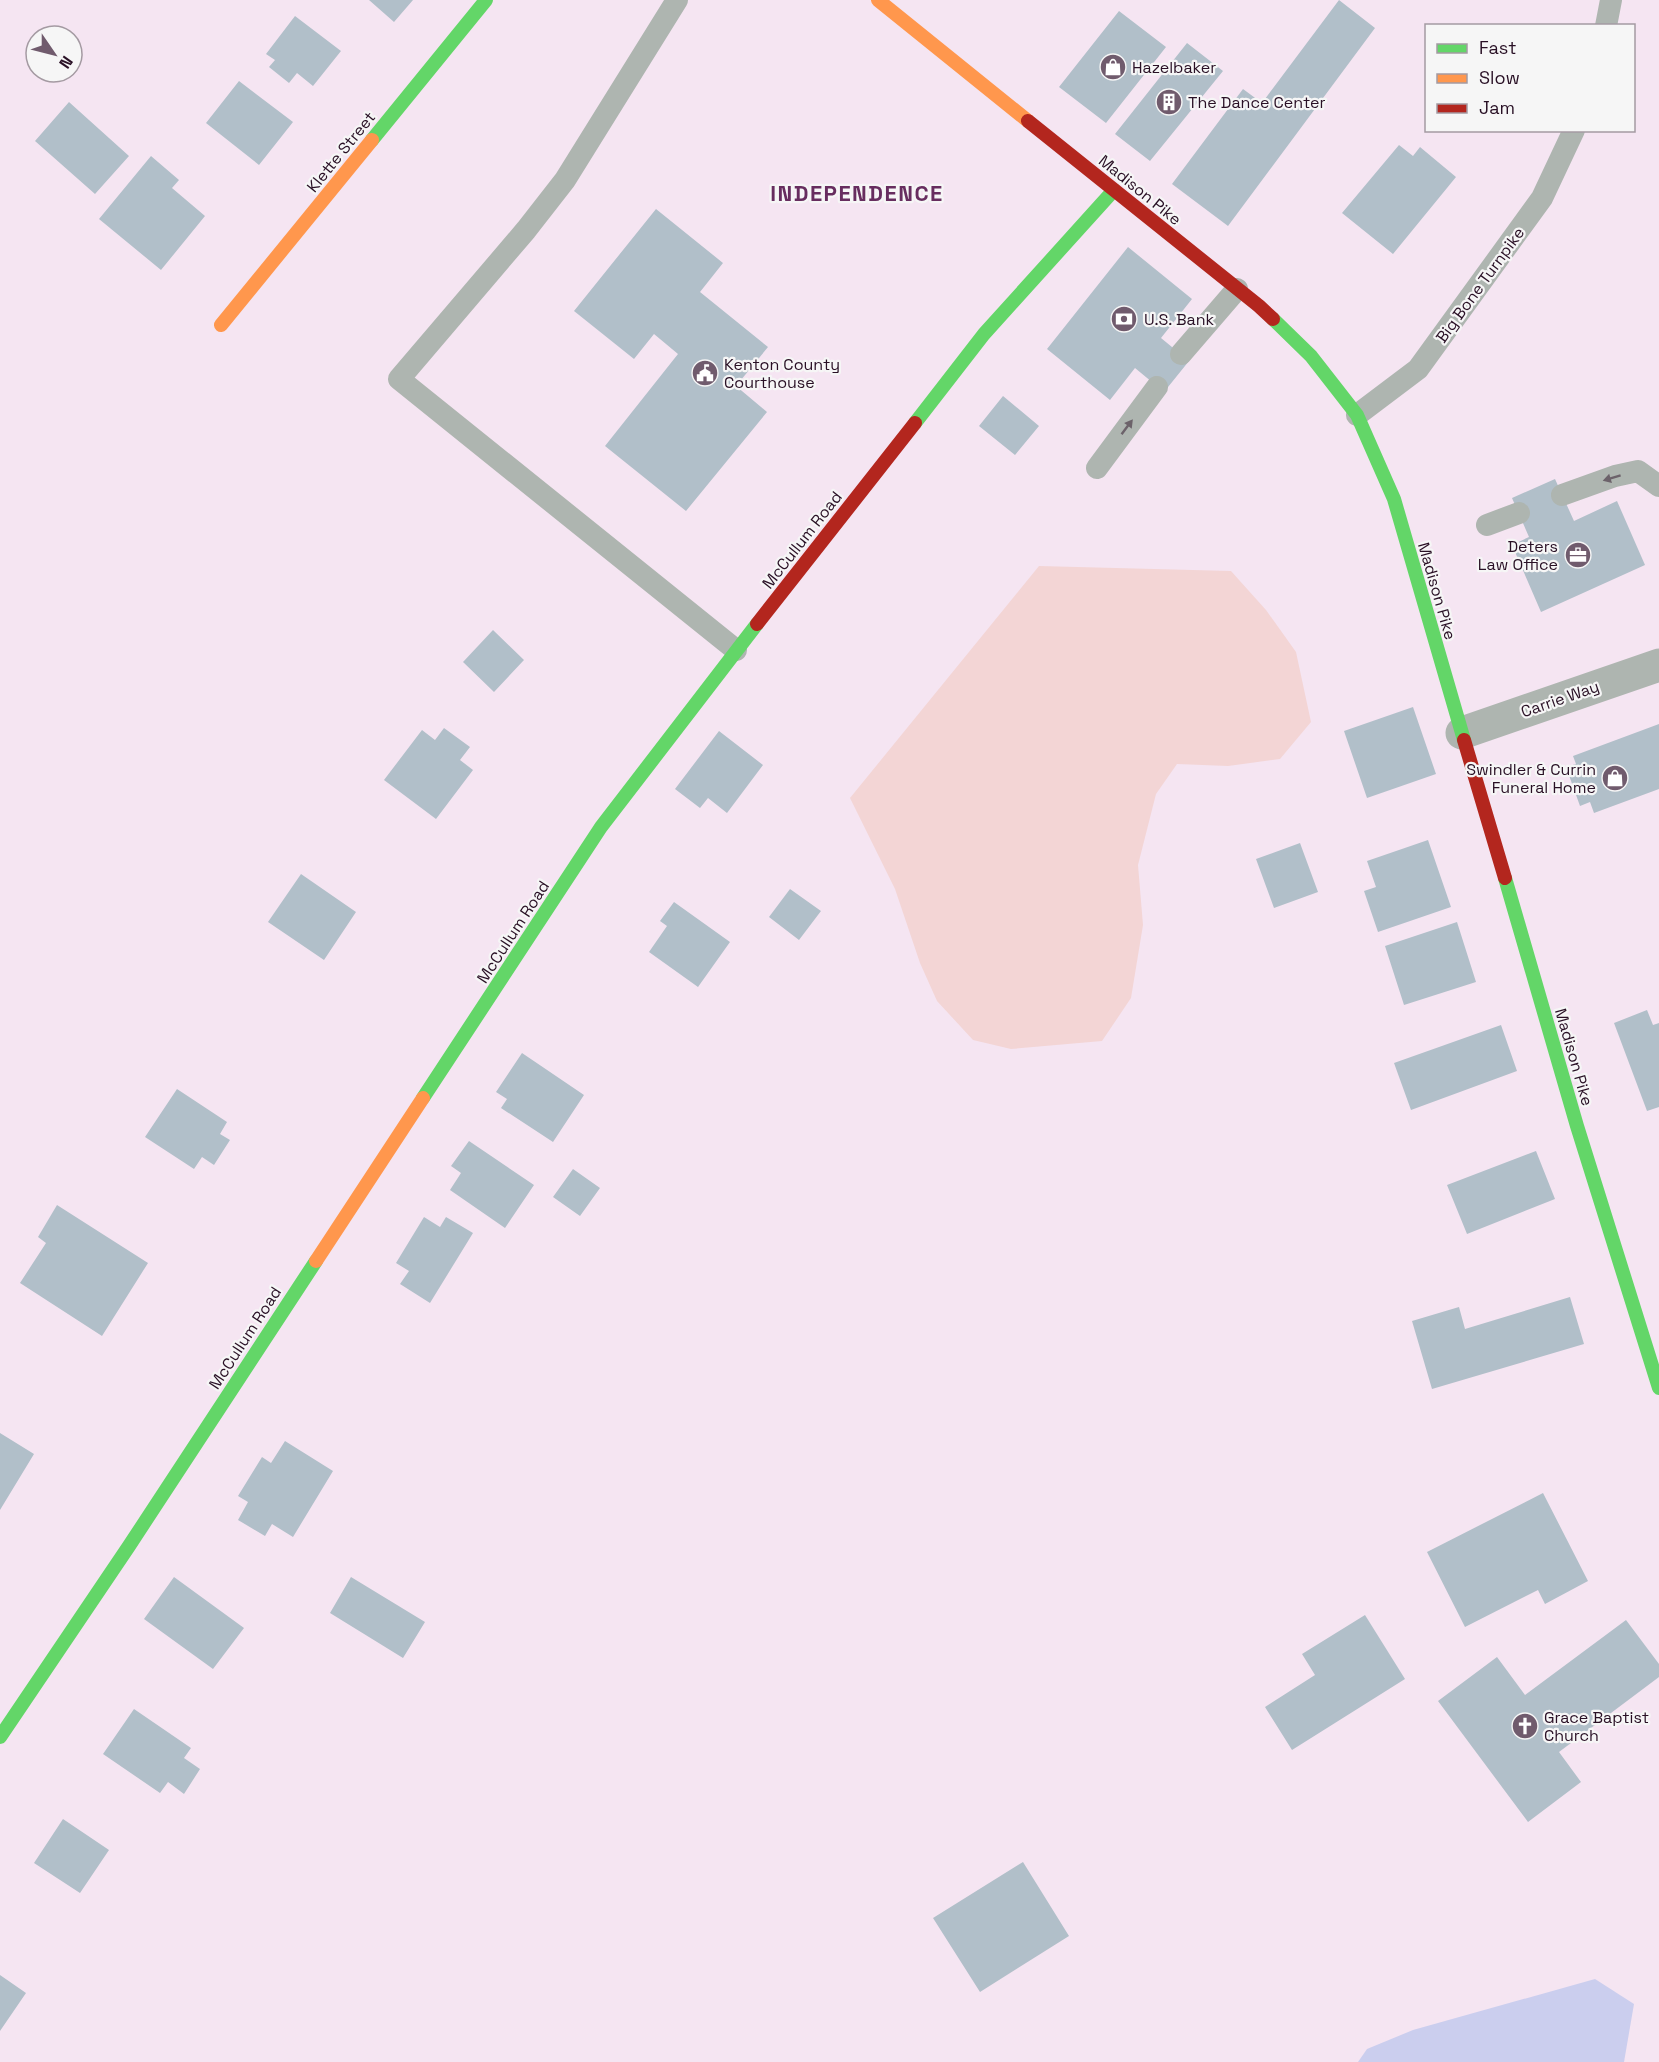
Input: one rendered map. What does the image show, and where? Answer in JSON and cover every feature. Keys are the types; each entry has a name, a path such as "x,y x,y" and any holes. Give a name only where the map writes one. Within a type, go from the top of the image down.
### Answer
{"street":[{"name":"Klette Street","path":"221,325 486,0"},
{"name":"Madison Pike","path":"878,0 1259,306 1311,356 1357,415 1394,499 1577,1126 1659,1388"},
{"name":"McCullum Road","path":"0,1737 135,1536 601,827 736,650 984,334 1114,190"},
{"name":"Carrie Way","path":"1462,733 1659,666"}],"lane":[{"path":"677,0 565,180 526,230 399,379 736,650"},
{"path":"1606,24 1611,0"},
{"name":"Big Bone Turnpike","path":"1357,415 1419,369 1542,198 1573,132"},
{"path":"1181,354 1237,289"},
{"path":"1097,468 1157,387"},
{"path":"1562,495 1615,476 1638,471 1659,486"},
{"path":"1487,525 1519,513"}],"shaded area":[{"path":"1039,566 1231,571 1266,610 1296,652 1311,722 1280,759 1228,766 1177,764 1156,794 1138,865 1143,925 1131,998 1102,1041 1011,1049 973,1040 937,1001 920,963 895,889 850,798"}],"water":[{"path":"1595,1979 1634,2004 1624,2062 1358,2062 1367,2049 1413,2030"}],"building":[{"path":"369,0 413,0 394,22"},
{"path":"1339,0 1375,28 1228,226 1172,184 1243,89 1262,103"},
{"name":"Hazelbaker","path":"1119,11 1166,47 1106,123 1059,87"},
{"path":"295,16 341,51 313,86 297,73 289,83 269,67 275,60 266,54"},
{"name":"The Dance Center","path":"1187,43 1223,71 1150,161 1115,134"},
{"path":"239,81 293,122 259,165 206,123"},
{"path":"69,102 129,156 95,194 35,141"},
{"path":"1399,145 1413,156 1420,147 1456,177 1393,254 1342,213"},
{"path":"151,156 179,180 172,188 205,216 161,270 99,219"},
{"name":"Kenton County Courthouse","path":"656,209 723,263 700,292 768,347 736,386 767,412 686,511 605,446 678,354 654,334 634,359 574,311"},
{"name":"U.S. Bank","path":"1128,247 1192,299 1161,338 1189,361 1164,392 1135,368 1110,400 1047,349"},
{"path":"1003,396 1039,426 1015,455 979,426"},
{"name":"Deters Law Office","path":"1555,479 1574,521 1617,501 1645,565 1541,612 1512,545 1529,537 1512,498"},
{"path":"493,630 524,660 494,692 463,662"},
{"path":"1413,707 1436,774 1367,798 1344,731"},
{"name":"Swindler & Currin Funeral Home","path":"1659,724 1659,789 1594,813 1590,802 1580,806 1566,767 1576,764 1573,756"},
{"path":"444,728 470,747 460,760 473,770 436,819 384,780 422,730 435,740"},
{"path":"719,731 763,765 727,813 708,798 700,808 675,789"},
{"path":"1428,840 1451,907 1378,932 1364,891 1376,887 1367,861"},
{"path":"1300,843 1318,892 1274,908 1256,859"},
{"path":"301,874 356,912 324,960 268,922"},
{"path":"790,889 821,911 799,940 769,917"},
{"path":"674,902 730,942 698,987 649,952 667,926 660,921"},
{"path":"1457,922 1476,982 1404,1005 1385,946"},
{"path":"1647,1010 1653,1025 1659,1023 1659,1107 1647,1111 1614,1023"},
{"path":"1501,1025 1517,1071 1411,1110 1394,1063"},
{"path":"522,1053 584,1095 553,1142 501,1108 507,1099 496,1092"},
{"path":"177,1089 227,1122 220,1134 230,1140 214,1165 202,1157 194,1169 145,1137"},
{"path":"469,1141 534,1185 505,1228 450,1190 461,1173 451,1166"},
{"path":"1536,1151 1555,1199 1467,1234 1447,1185"},
{"path":"573,1169 600,1188 580,1216 553,1197"},
{"path":"57,1205 148,1263 102,1336 20,1283 46,1243 38,1237"},
{"path":"424,1217 440,1227 446,1217 473,1233 430,1303 400,1284 409,1271 396,1263"},
{"path":"1570,1297 1584,1344 1432,1389 1412,1321 1459,1307 1465,1329"},
{"path":"0,1433 34,1454 0,1510"},
{"path":"285,1441 333,1471 293,1537 272,1524 265,1536 238,1520 248,1502 238,1496 262,1457 271,1463"},
{"path":"1543,1493 1588,1581 1545,1604 1538,1590 1465,1627 1427,1552"},
{"path":"174,1577 244,1628 213,1669 144,1619"},
{"path":"351,1577 425,1622 403,1658 330,1613"},
{"path":"1365,1615 1405,1679 1292,1750 1265,1707 1315,1675 1302,1654"},
{"name":"Grace Baptist Church","path":"1626,1620 1659,1664 1659,1677 1559,1752 1581,1782 1528,1822 1438,1701 1497,1657 1525,1695"},
{"path":"134,1709 191,1748 184,1758 200,1769 184,1794 168,1782 160,1793 103,1754"},
{"path":"63,1819 109,1850 80,1893 34,1863"},
{"path":"1023,1862 1069,1936 980,1992 933,1918"},
{"path":"0,1975 26,1993 0,2031"}],"traffic: fast":[{"path":"372,140 486,0"},
{"path":"915,423 984,334 1114,190"},
{"path":"1273,319 1311,356 1357,415 1394,499 1464,740"},
{"path":"423,1098 601,827 757,624"},
{"path":"1505,878 1577,1126 1659,1388"},
{"path":"0,1737 129,1546 316,1261"}],"traffic: slow":[{"path":"878,0 1028,121"},
{"path":"221,325 372,140"},
{"path":"316,1261 423,1098"}],"traffic: jam":[{"path":"1028,121 1273,319"},
{"path":"757,624 915,423"},
{"path":"1464,740 1505,878"}],"place":[{"name":"Hazelbaker","path":"1113,67"},
{"name":"The Dance Center","path":"1169,102"},
{"name":"U.S. Bank","path":"1124,319"},
{"name":"Kenton County Courthouse","path":"705,373"},
{"name":"Deters Law Office","path":"1578,555"},
{"name":"Swindler & Currin Funeral Home","path":"1615,778"},
{"name":"Grace Baptist Church","path":"1525,1726"}],"district":[{"name":"INDEPENDENCE","path":"857,193"}]}
